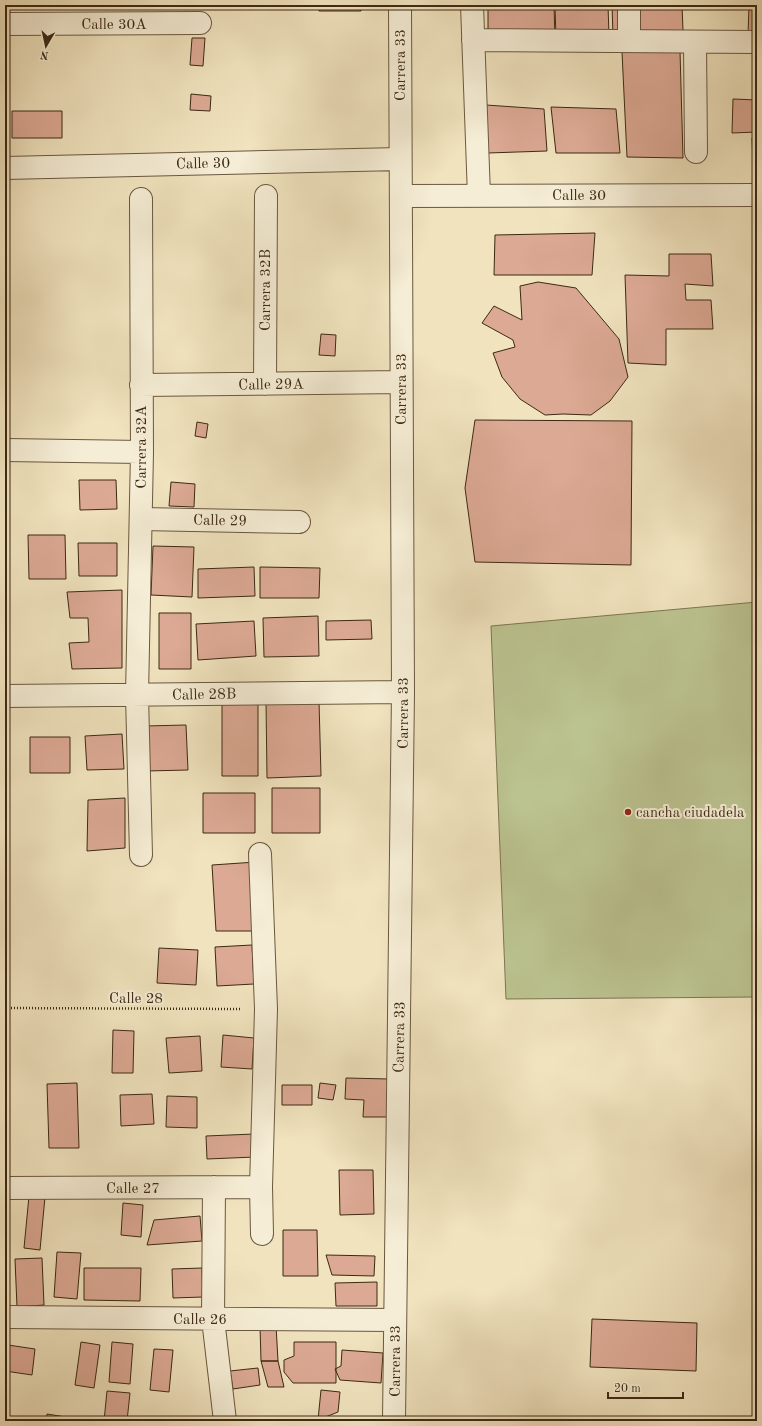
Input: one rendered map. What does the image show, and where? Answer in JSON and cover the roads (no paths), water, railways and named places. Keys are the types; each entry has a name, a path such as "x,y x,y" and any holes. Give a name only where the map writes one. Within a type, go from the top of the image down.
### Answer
{"street":[{"name":"Carrera 33","path":"394,1421 403,692 400,5"},
{"path":"472,5 479,196"},
{"path":"629,5 629,41"},
{"name":"Calle 30A","path":"5,24 200,23"},
{"path":"473,40 757,42"},
{"path":"695,42 696,152"},
{"name":"Calle 30","path":"5,168 400,159"},
{"name":"Calle 30","path":"401,196 757,195"},
{"name":"Carrera 32B","path":"265,384 266,196"},
{"name":"Carrera 32A","path":"141,199 142,452 137,695 141,855"},
{"name":"Calle 29A","path":"141,385 401,382"},
{"path":"5,450 142,452"},
{"name":"Calle 29","path":"141,519 299,522"},
{"name":"Calle 28B","path":"5,696 403,692"},
{"path":"260,854 266,1009 262,1234"},
{"path":"214,1187 213,1319 225,1421"},
{"name":"Calle 27","path":"5,1188 262,1187"},
{"name":"Calle 26","path":"5,1318 395,1320"}],"place":[{"name":"cancha ciudadela","path":"628,812"}]}
